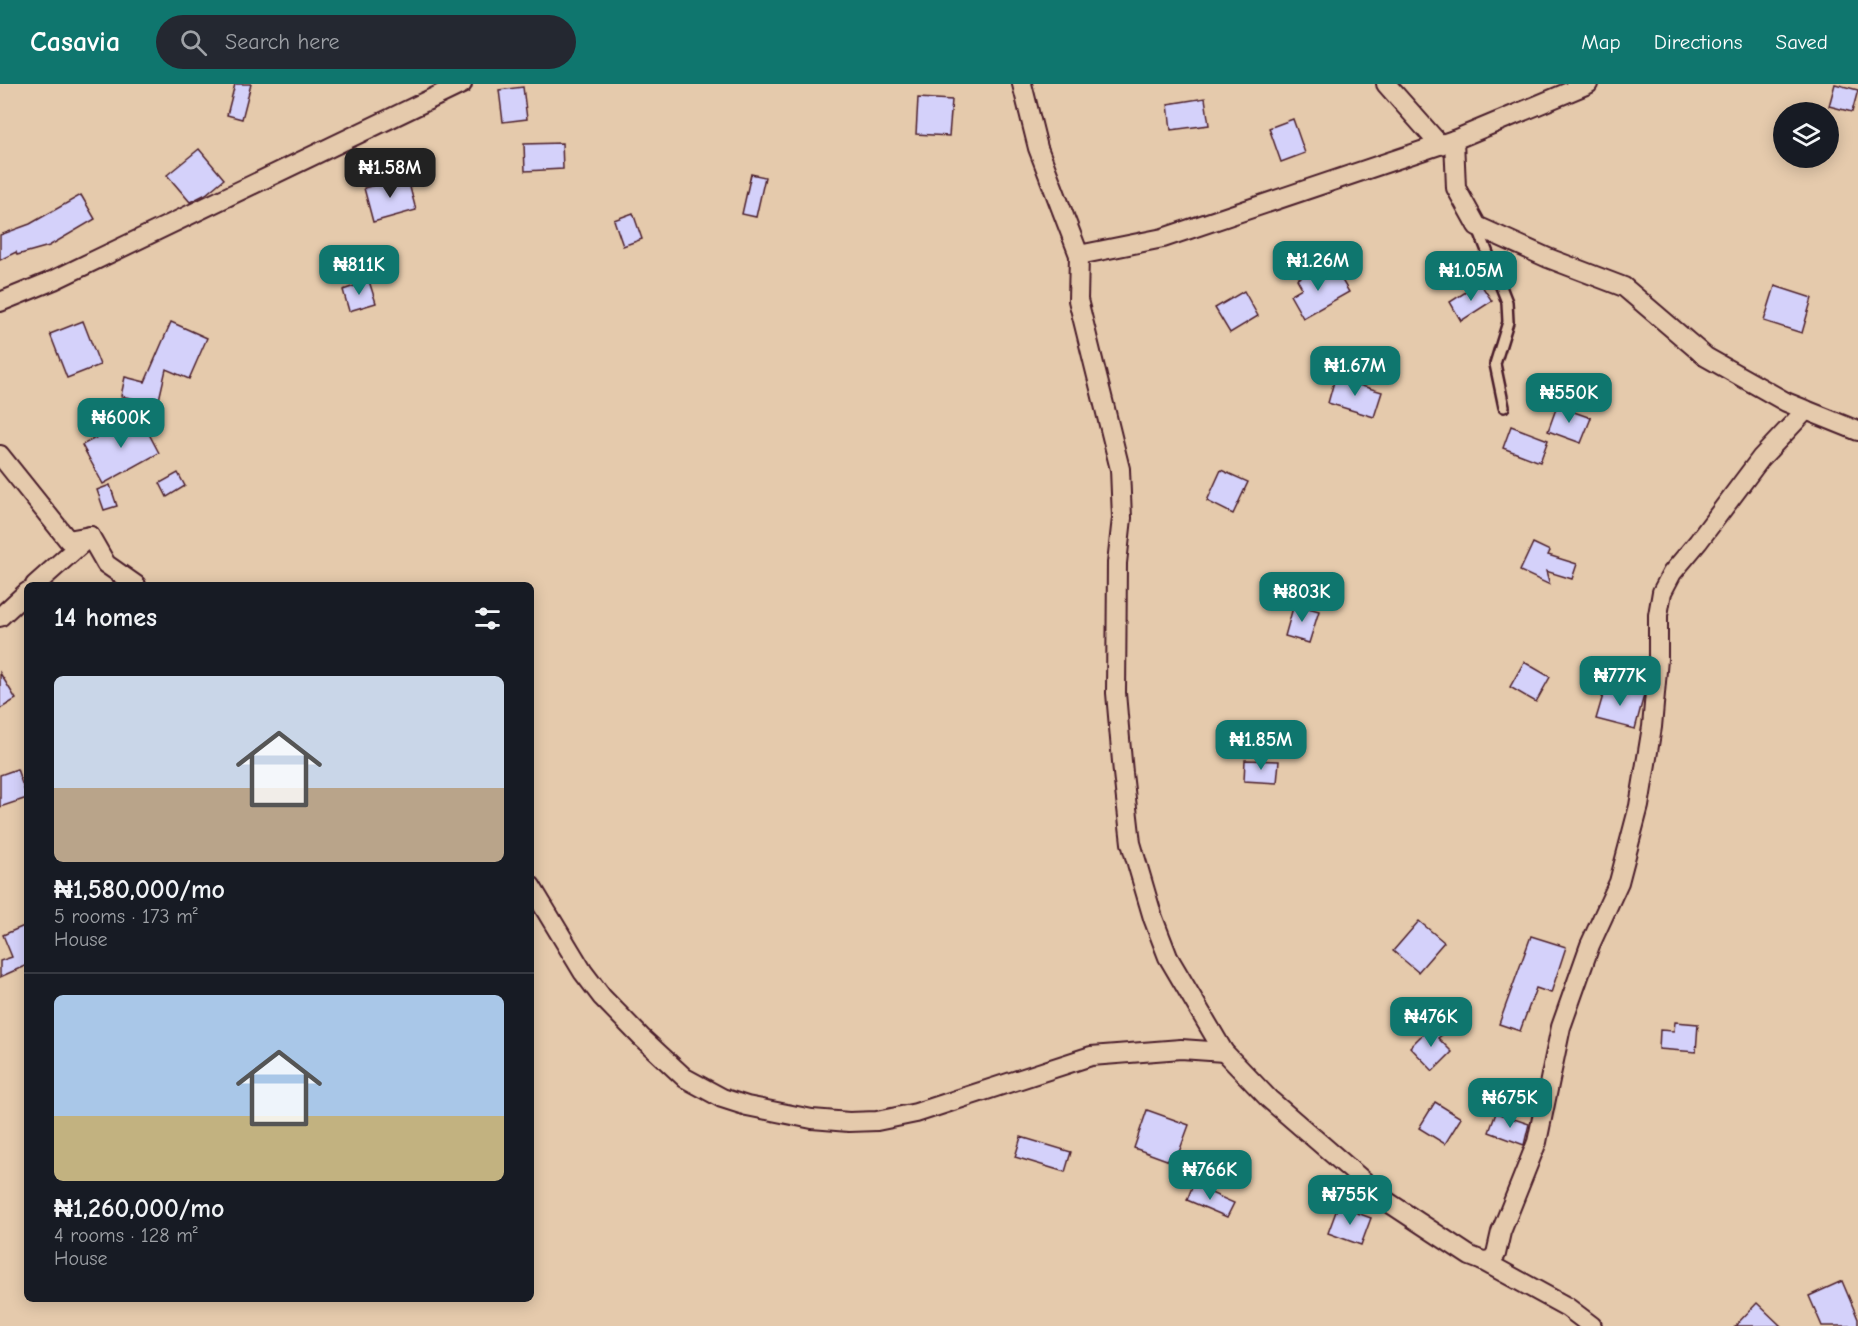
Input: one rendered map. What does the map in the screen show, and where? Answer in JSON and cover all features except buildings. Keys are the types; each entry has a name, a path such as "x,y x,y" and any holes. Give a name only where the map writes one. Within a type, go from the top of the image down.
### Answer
{"street":[{"path":"0,302 54,280 462,84"},
{"path":"1022,84 1038,148 1079,255 1078,300 1115,442 1122,491 1117,564 1116,693 1131,843 1153,918 1168,957 1224,1052 1269,1099 1388,1202 1454,1247 1567,1307 1592,1326"},
{"path":"1386,84 1447,142 1456,188 1477,226 1548,258 1624,286 1706,357 1786,402 1858,431"},
{"path":"1079,255 1163,238 1447,142 1588,84"},
{"path":"1483,1261 1491,1260 1496,1254 1501,1232 1537,1142 1561,1027 1590,945 1619,882 1639,806 1652,727 1658,659 1658,615 1662,592 1672,573 1698,543 1761,458 1806,410"},
{"path":"0,455 68,540 90,536"},
{"path":"38,582 90,536"},
{"path":"90,536 106,564 132,582"},
{"path":"0,616 24,595"},
{"path":"534,891 583,972 602,997 641,1037 685,1077 722,1098 747,1106 812,1119 849,1122 877,1120 916,1113 1091,1056 1181,1049 1224,1052"}],"lane":[{"path":"1477,226 1507,302 1508,322 1495,364 1504,407"}]}
